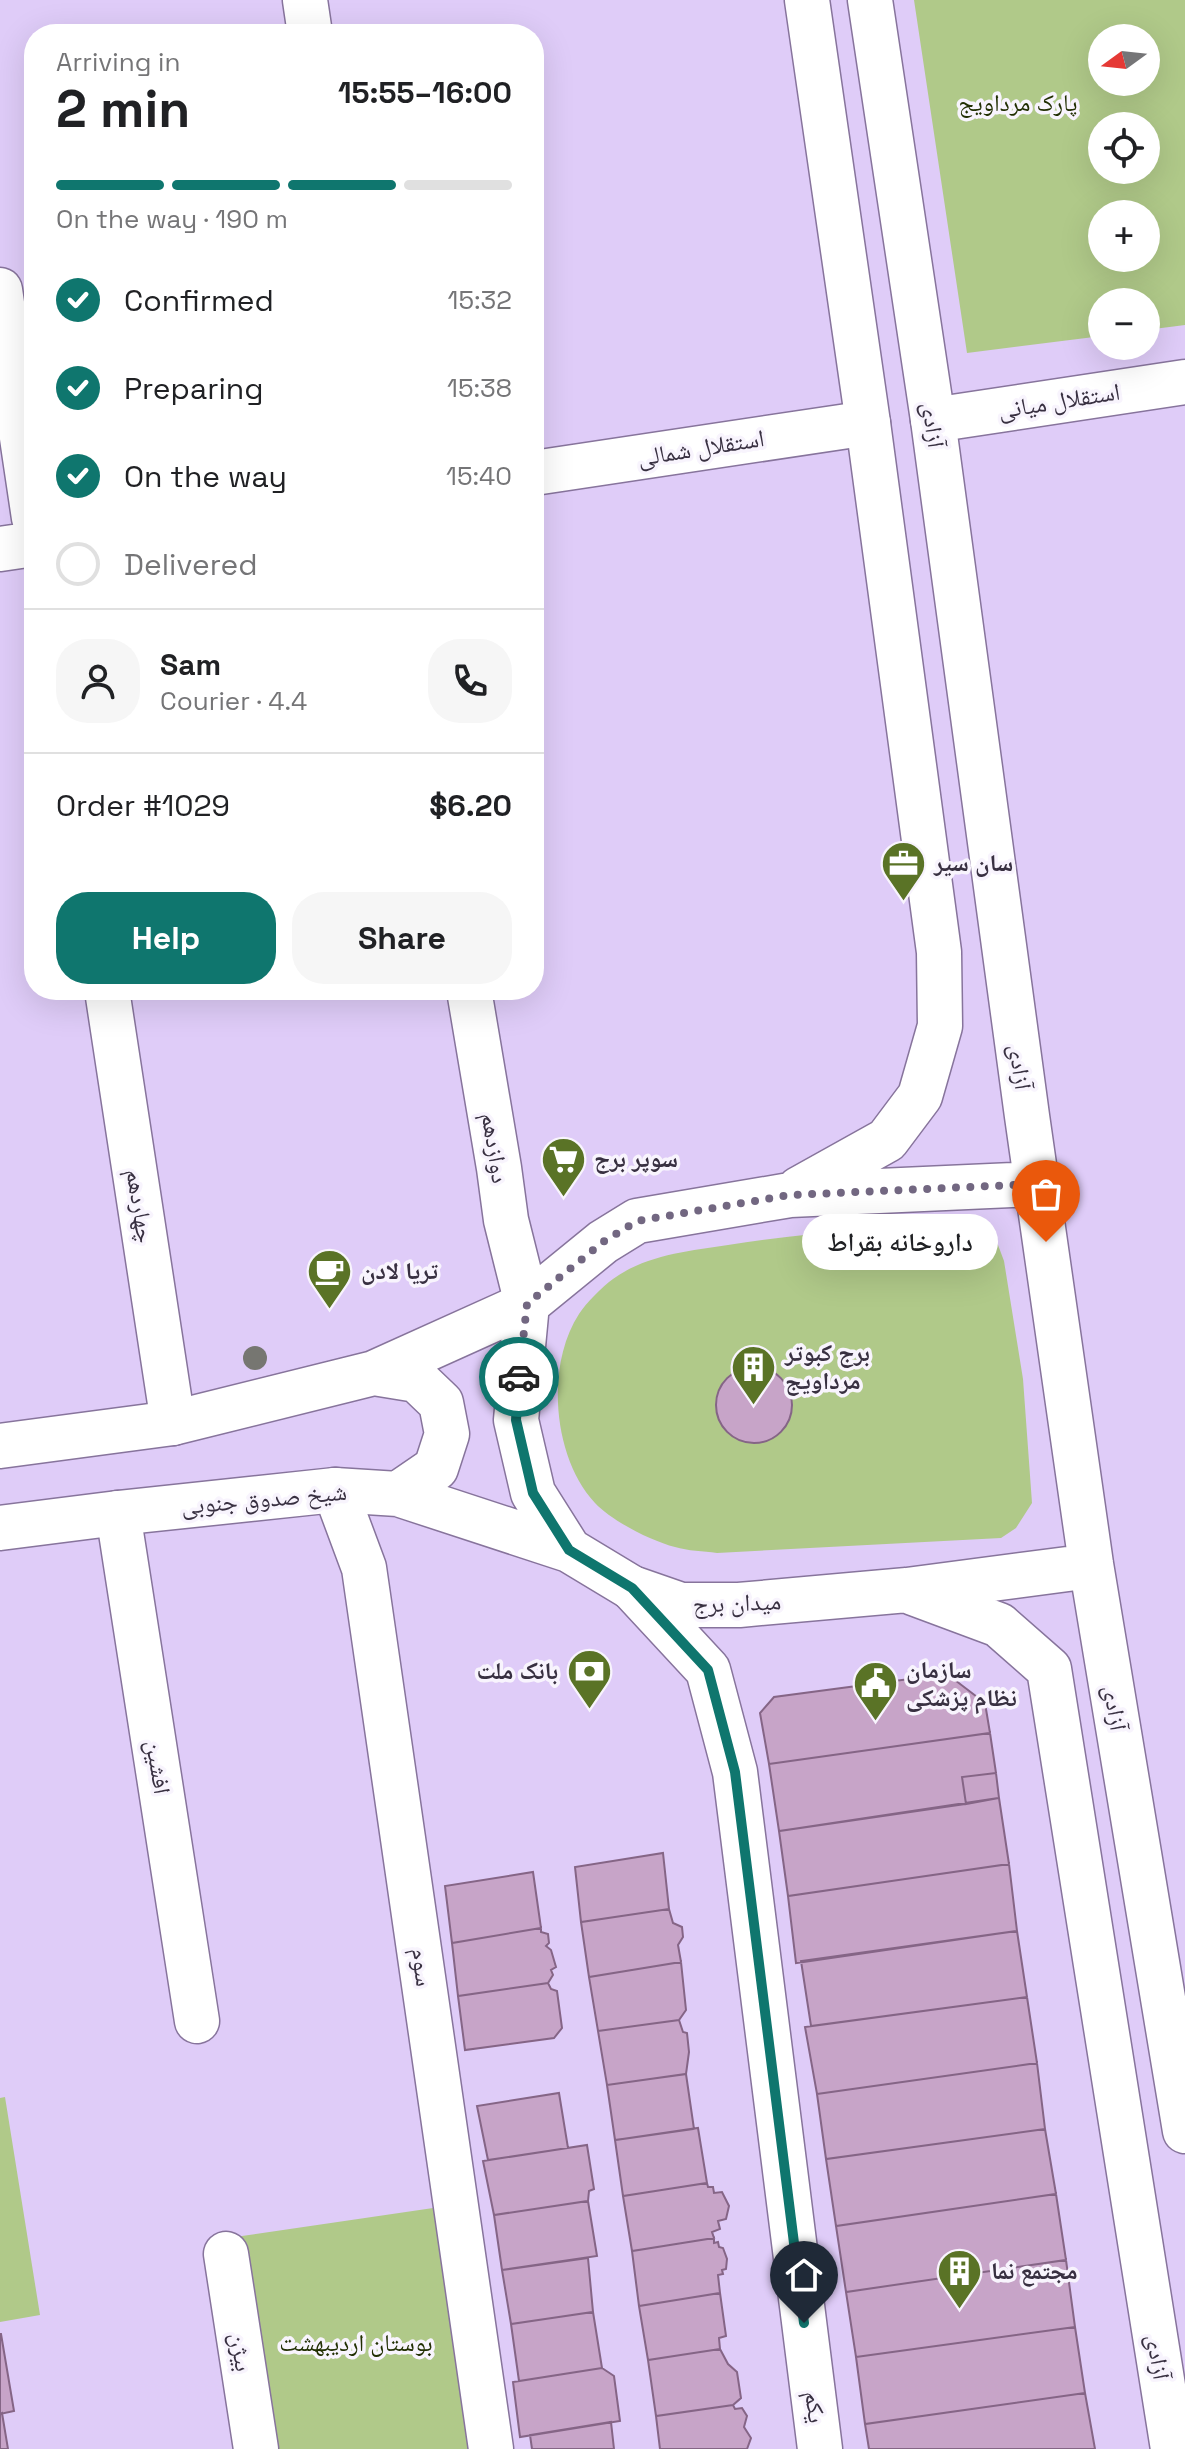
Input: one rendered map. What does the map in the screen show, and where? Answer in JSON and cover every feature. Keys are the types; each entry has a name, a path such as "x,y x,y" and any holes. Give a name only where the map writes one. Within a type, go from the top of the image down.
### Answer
{"main road":[{"path":"305,0 309,24"},
{"path":"790,1195 887,1140 920,1096 940,1026 939,952 807,0"},
{"name":"آزادی","path":"870,0 933,420 1091,1564 1185,2131"},
{"path":"0,290 24,451"},
{"name":"استقلال میانی","path":"933,420 1185,382"},
{"name":"استقلال شمالی","path":"544,472 868,423"},
{"path":"0,549 24,545"},
{"name":"چهاردهم","path":"109,1000 173,1423"},
{"name":"دوازدهم","path":"471,1000 506,1220 527,1304"},
{"path":"0,1446 173,1423 374,1373 527,1304 603,1242 637,1221 790,1195 1037,1184"},
{"name":"میدان برج","path":"527,1304 516,1420 533,1493 569,1550 632,1588 681,1605 739,1605 907,1590 1091,1564"},
{"path":"374,1373 417,1380 441,1403 447,1434 436,1468 398,1494"},
{"name":"شیخ صدوق جنوبی","path":"0,1528 335,1490 398,1494 569,1550"},
{"name":"سوم","path":"335,1490 364,1568 491,2449"},
{"name":"افشین","path":"118,1513 197,2021"},
{"name":"یکم","path":"632,1588 708,1670 735,1772 820,2449"},
{"name":"آزادی","path":"907,1590 999,1625 1049,1669 1173,2449"},
{"name":"بیژن","path":"226,2254 256,2449"}],"green space":[{"name":"پارک مرداویج","path":"914,0 1185,0 1185,325 1160,328 1160,288 1088,288 1088,338 967,353"},
{"path":"958,1220 977,1222 998,1245 1004,1261 1023,1379 1032,1503 1016,1528 1001,1538 717,1553 675,1547 655,1540 632,1530 595,1503 570,1462 558,1411 558,1385 568,1335 594,1295 613,1279 653,1259 698,1249"},
{"path":"5,2097 40,2315 0,2322 0,2098"},
{"name":"بوستان اردیبهشت","path":"440,2207 478,2449 268,2449 235,2237"}],"building":[{"name":"برج کبوتر مرداویج","path":"754,1367 768,1370 781,1378 789,1391 792,1405 789,1419 781,1432 768,1440 754,1443 740,1440 727,1432 719,1419 716,1405 719,1391 727,1378 740,1370"},
{"name":"سازمان نظام پزشکی","path":"947,1674 985,1703 990,1733 769,1764 760,1713 774,1697"},
{"path":"990,1733 996,1773 962,1777 966,1804 779,1831 769,1764"},
{"path":"996,1773 999,1798 966,1804 962,1777"},
{"path":"999,1798 1009,1864 788,1896 779,1831"},
{"path":"663,1853 669,1909 581,1922 575,1867"},
{"path":"1009,1864 1017,1931 796,1963 788,1896"},
{"path":"533,1872 541,1928 452,1943 445,1886"},
{"path":"669,1909 673,1923 682,1927 683,1937 678,1945 681,1962 589,1977 581,1922"},
{"path":"541,1928 541,1932 548,1934 549,1943 546,1946 551,1950 556,1967 551,1970 553,1975 548,1983 458,1996 452,1943"},
{"path":"1017,1931 1027,1997 811,2026 801,1961"},
{"path":"681,1962 686,2010 679,2020 598,2031 589,1977"},
{"path":"548,1983 551,1989 557,1991 562,2028 554,2038 465,2050 458,1996"},
{"path":"1027,1997 1037,2063 817,2094 805,2027"},
{"path":"679,2020 683,2032 687,2033 689,2052 686,2074 607,2085 598,2031"},
{"path":"1037,2063 1045,2129 826,2159 817,2094"},
{"path":"686,2074 694,2129 615,2140 607,2085"},
{"path":"559,2093 568,2148 488,2160 477,2106"},
{"path":"698,2128 707,2183 623,2196 615,2140"},
{"path":"1045,2129 1056,2194 836,2226 826,2159"},
{"path":"587,2145 594,2189 589,2191 588,2201 494,2215 483,2161"},
{"path":"707,2183 708,2187 713,2187 714,2193 722,2192 729,2206 726,2219 718,2221 720,2229 712,2232 714,2238 632,2251 623,2196"},
{"path":"1056,2194 1066,2260 846,2292 836,2226"},
{"path":"588,2201 597,2256 502,2270 494,2215"},
{"path":"714,2238 714,2243 718,2242 719,2247 723,2248 727,2259 726,2269 718,2275 720,2293 639,2306 632,2251"},
{"path":"588,2258 593,2312 511,2324 502,2270"},
{"name":"مجتمع نما","path":"1066,2260 1075,2327 856,2357 846,2292"},
{"path":"720,2293 726,2336 719,2338 720,2349 648,2360 639,2306"},
{"path":"593,2312 602,2368 519,2381 511,2324"},
{"path":"1075,2327 1085,2393 865,2424 856,2357"},
{"path":"0,2334 14,2411 0,2414"},
{"path":"720,2349 728,2364 737,2372 741,2398 733,2405 656,2416 648,2360"},
{"path":"602,2368 614,2376 620,2421 520,2437 513,2382"},
{"path":"1085,2393 1095,2449 869,2449 865,2424"},
{"path":"733,2405 735,2409 742,2408 747,2416 744,2427 751,2438 747,2449 660,2449 656,2416"},
{"path":"2,2413 8,2449 0,2449"},
{"path":"611,2422 614,2449 532,2449 530,2435"}],"way so far":[{"path":"519,1377 527,1304 603,1242 637,1221 790,1195 1037,1184 1046,1242"}],"place":[{"name":"سان سیر","path":"903,902"},
{"name":"سوپر برج","path":"563,1198"},
{"name":"داروخانه بقراط","path":"1046,1242"},
{"name":"تریا لادن","path":"330,1310"},
{"name":"برج کبوتر مرداویج","path":"754,1406"},
{"name":"بانک ملت","path":"589,1710"},
{"name":"سازمان نظام پزشکی","path":"875,1723"},
{"name":"مجتمع نما","path":"960,2310"}],"route":[{"path":"519,1377 516,1420 533,1493 569,1550 632,1588 708,1670 735,1772 804,2323"}]}
